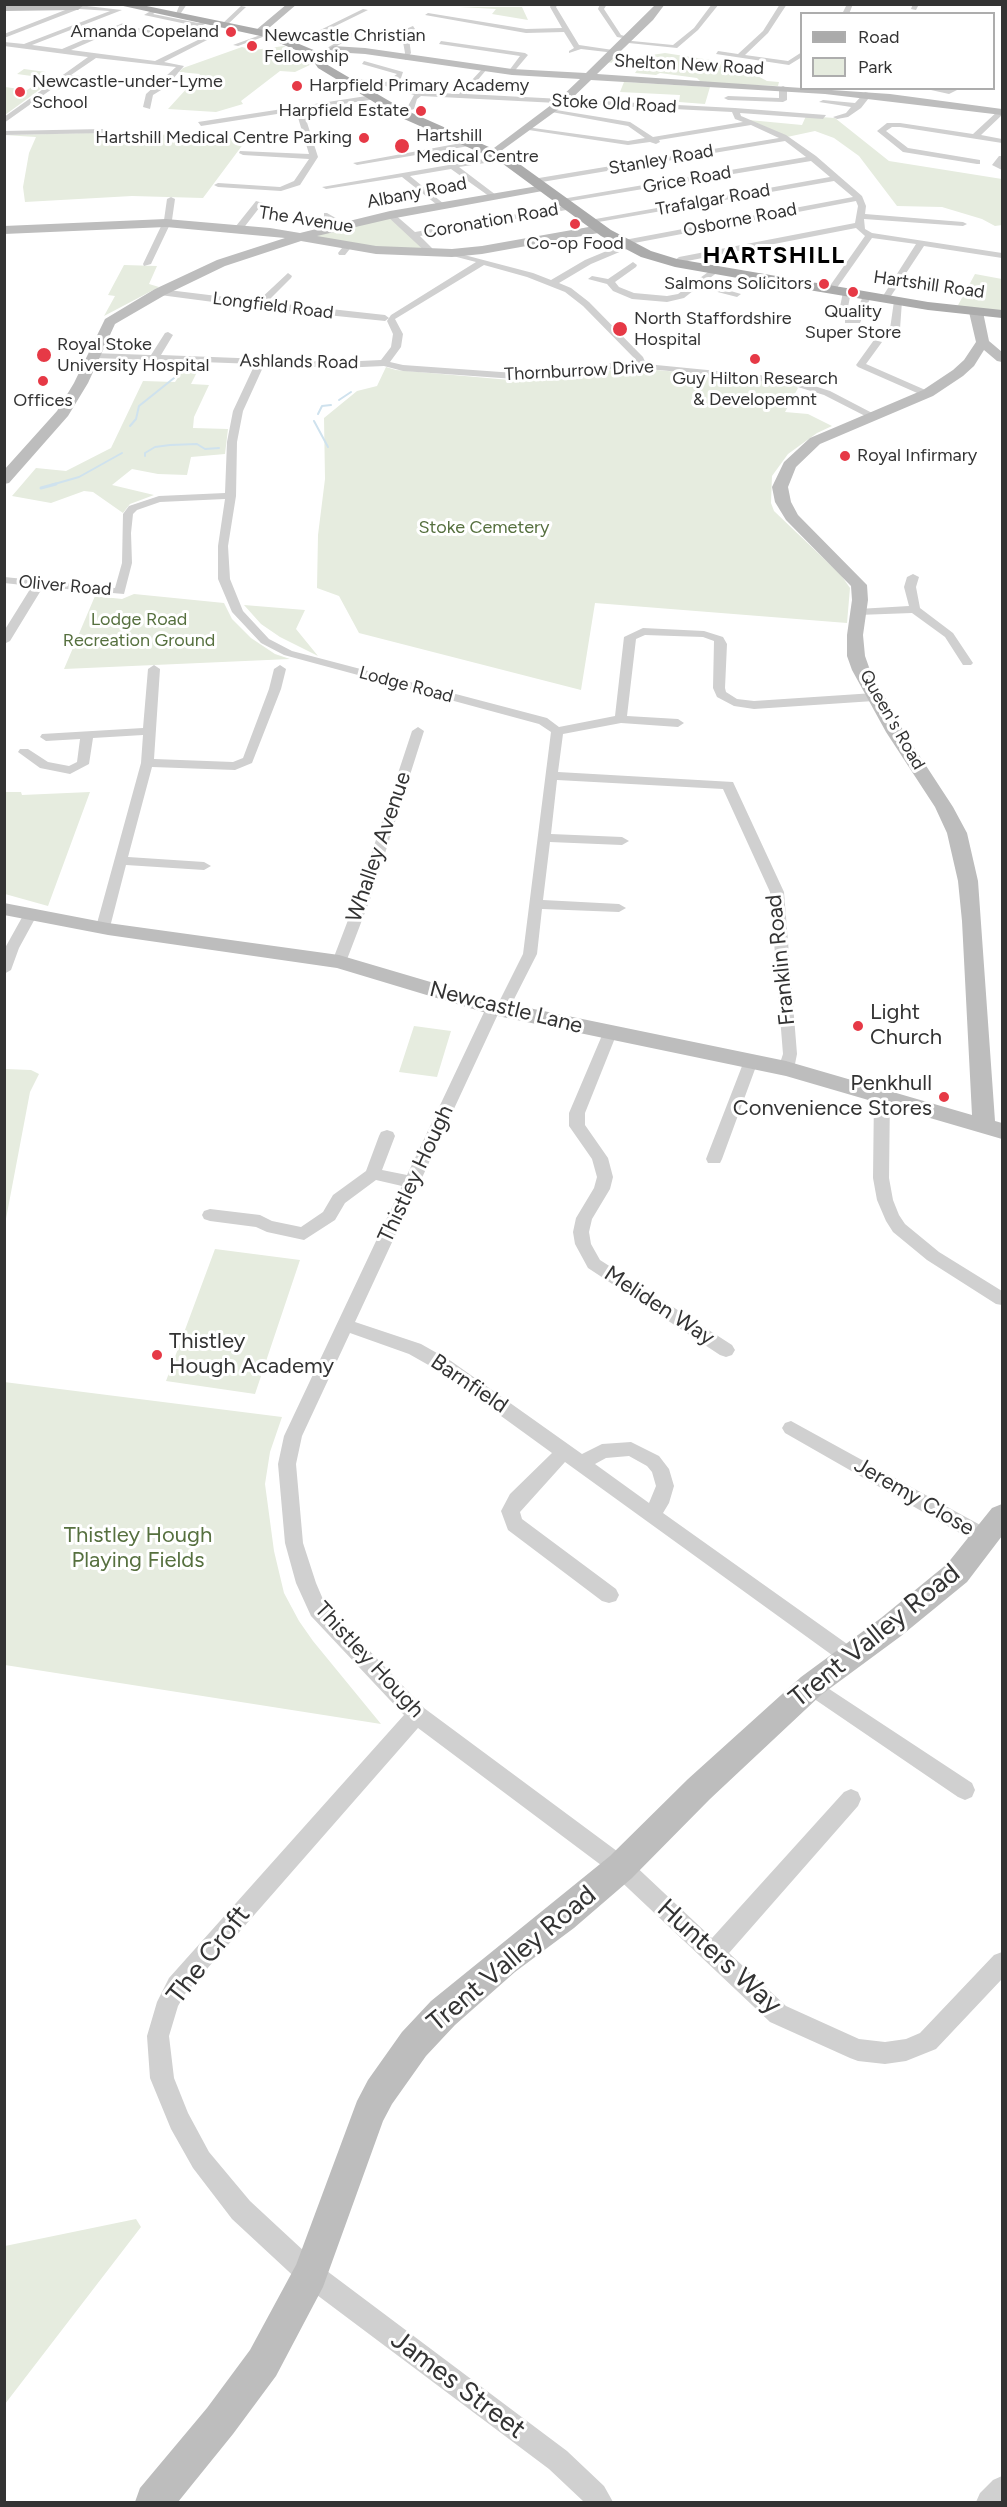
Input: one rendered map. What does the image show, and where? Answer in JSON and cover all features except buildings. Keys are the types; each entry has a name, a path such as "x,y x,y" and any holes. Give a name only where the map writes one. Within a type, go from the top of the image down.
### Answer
{"main road":[{"name":"Shelton New Road","path":"116,6 147,14 177,15 203,23 264,33 325,52"},
{"name":"Hartshill Road","path":"325,52 318,63 399,112 472,143 494,156 624,244 675,263 892,300 999,314"}],"street":[{"path":"177,15 184,4"},
{"path":"236,45 264,33 293,4"},
{"path":"555,4 553,7 576,46 573,50 613,52"},
{"path":"604,4 601,9 624,40 675,47 696,29 716,4"},
{"path":"326,187 453,166 494,156 563,101 624,40 650,18 660,4"},
{"path":"740,56 766,32 784,4"},
{"path":"4,36 45,22 79,6"},
{"path":"4,8 116,6 119,10 23,47"},
{"path":"225,25 243,7"},
{"path":"312,36 365,10"},
{"path":"147,14 203,23"},
{"path":"428,15 452,15 526,31 566,30"},
{"path":"45,22 106,33"},
{"path":"62,51 121,26 166,36 183,32 203,23"},
{"path":"406,58 408,53 404,31 413,28"},
{"path":"325,52 361,30"},
{"path":"157,62 205,40 183,32"},
{"path":"321,32 330,34"},
{"path":"340,35 350,37"},
{"path":"441,43 525,55 512,72"},
{"path":"4,44 181,66 163,85 150,94 147,107"},
{"name":"Shelton New Road","path":"325,52 374,53 484,69 587,78 800,89"},
{"path":"718,53 789,64"},
{"path":"4,121 95,55"},
{"path":"728,98 785,100 789,64 800,55"},
{"path":"364,63 401,73 389,83"},
{"path":"461,96 484,69"},
{"path":"66,77 125,83"},
{"name":"Stoke Old Road","path":"344,79 389,83 420,94 735,110 817,118"},
{"name":"Shelton New Road","path":"813,90 868,94 1002,112"},
{"path":"932,90 949,95 955,90"},
{"path":"399,112 411,107 414,98 420,94"},
{"path":"837,117 848,115 868,94"},
{"path":"201,124 373,97"},
{"path":"823,102 846,108 858,106"},
{"path":"299,109 315,161"},
{"path":"735,110 738,117 786,139 813,158 858,198 862,206 859,221 862,231 870,235 1002,255"},
{"path":"550,111 630,124 680,157"},
{"path":"976,136 1002,112"},
{"path":"195,134 207,114"},
{"path":"526,129 622,143 751,123"},
{"path":"977,162 906,150 881,131 894,124 1002,141"},
{"path":"972,124 986,126"},
{"path":"4,134 103,131"},
{"name":"Stanley Road","path":"540,185 786,139"},
{"path":"357,163 472,143"},
{"path":"243,153 253,152 315,161"},
{"name":"Grice Road","path":"565,204 813,158"},
{"path":"1002,158 996,165 1002,168"},
{"path":"225,185 287,188 297,183 315,161"},
{"path":"453,166 493,197"},
{"path":"403,174 441,206"},
{"name":"Trafalgar Road","path":"595,225 837,178"},
{"name":"Albany Road","path":"101,355 133,307 221,263 300,237 343,226 390,215 493,197 540,185"},
{"name":"Osborne Road","path":"553,283 624,244 858,198"},
{"path":"145,261 166,223 171,199"},
{"path":"239,228 259,203"},
{"name":"Coronation Road","path":"413,235 565,204"},
{"path":"327,215 343,226"},
{"path":"390,215 428,248 430,253"},
{"path":"675,263 680,260 859,221 963,224"},
{"name":"The Avenue","path":"4,230 95,224 166,223 239,228 300,237 345,249 376,250 405,255 482,250 595,225"},
{"path":"831,290 870,235"},
{"path":"895,329 892,300 921,243"},
{"path":"452,253 553,283 567,290 586,304 640,359 642,366"},
{"path":"390,319 482,262"},
{"path":"592,279 610,282 633,265"},
{"path":"610,282 611,286 621,292 656,300 676,298 715,270"},
{"path":"259,305 288,276"},
{"path":"697,284 731,295"},
{"name":"Longfield Road","path":"160,292 390,319"},
{"path":"844,307 848,292"},
{"path":"848,321 857,321 867,296"},
{"path":"975,312 982,335 1002,358"},
{"name":"Queen's Road","path":"993,1128 968,881 962,848 953,823 874,697 856,656 856,619 861,592 859,585 791,517 783,502 780,487 789,465 815,441 927,394 958,373 969,363 982,335 999,314"},
{"name":"Ashlands Road","path":"101,355 320,364 384,363 396,347 398,334 390,319"},
{"path":"154,358 168,335"},
{"path":"877,342 861,364 927,394"},
{"path":"320,364 325,350"},
{"path":"4,480 63,413 101,355"},
{"path":"4,490 75,411 101,355"},
{"name":"Lodge Road","path":"261,362 249,382 235,423 232,442 231,496 223,546 224,579 238,612 265,641 288,653 543,721 557,731"},
{"name":"Thornburrow Drive","path":"384,363 403,368 515,376 613,366 642,366 789,381 827,393 873,417"},
{"name":"Oliver Road","path":"4,580 120,592 127,563 128,514 133,508 159,499 231,496"},
{"path":"909,583 915,609 949,635 967,663"},
{"path":"4,641 39,584"},
{"path":"858,612 915,609"},
{"path":"621,718 630,637 643,631 704,634 718,639 721,644 719,688 721,694 735,702 754,705 874,697"},
{"path":"103,927 147,763 154,669"},
{"path":"147,763 235,766 248,760 275,689 280,669"},
{"path":"498,1009 530,954 535,904 546,838 557,731 621,718 678,723"},
{"path":"46,736 150,731"},
{"name":"Whalley Avenue","path":"339,962 364,897 418,731"},
{"path":"24,752 44,765 70,771 83,764 87,735"},
{"name":"Franklin Road","path":"553,776 728,785 777,892 790,1054 786,1068"},
{"path":"546,838 622,841"},
{"path":"121,861 204,866"},
{"path":"535,904 619,908"},
{"name":"Newcastle Lane","path":"4,909 103,927 339,962 498,1009 786,1068 993,1128"},
{"path":"4,970 12,948 30,915"},
{"name":"Thistley Hough","path":"498,1009 412,1182 293,1436 287,1464 294,1543 306,1584 318,1610 417,1715 621,1867"},
{"name":"Meliden Way","path":"610,1033 577,1113 577,1126 600,1158 605,1177 602,1189 584,1218 581,1232 583,1244 594,1264 726,1350"},
{"path":"714,1158 751,1061"},
{"path":"882,1095 881,1178 885,1200 892,1217 899,1228 933,1257 1002,1299"},
{"path":"210,1215 260,1221 267,1226 304,1234 329,1216 339,1199 373,1174 387,1136"},
{"path":"373,1174 412,1182"},
{"name":"Barnfield","path":"345,1326 415,1349 445,1365 850,1657"},
{"name":"Jeremy Close","path":"791,1428 846,1451 994,1527"},
{"path":"582,1463 602,1451 616,1449 631,1449 653,1461 660,1469 664,1486 660,1503 652,1514"},
{"path":"565,1451 517,1500 510,1511 515,1524 609,1596"},
{"name":"Trent Valley Road","path":"154,2502 220,2421 263,2363 310,2274 369,2113 397,2066 443,2013 504,1961 563,1917 621,1867 707,1782 811,1686 957,1573 994,1527"},
{"path":"811,1686 964,1790"},
{"name":"The Croft","path":"310,2274 241,2210 201,2160 179,2121 162,2078 158,2036 168,2002 177,1986 417,1715"},
{"path":"713,1954 755,1904 851,1799"},
{"name":"Hunters Way","path":"621,1867 778,2014 858,2050 885,2053 906,2050 928,2041 1002,1963"},
{"name":"James Street","path":"310,2274 558,2460 600,2502"},
{"path":"989,2502 1002,2489"}],"green space":[{"path":"460,7 522,7 528,20 492,14 496,9"},
{"path":"284,46 314,63 295,72 280,71 241,101 243,104 216,112 168,109 200,74 179,72 183,68 242,47 254,50"},
{"path":"665,53 749,66 750,72 767,81 779,82 778,86 702,83 697,78 660,73 656,75 635,73 640,66 605,62 610,56 638,57"},
{"path":"24,69 46,72 42,75 57,77 5,115 5,87 27,90 46,78 17,74"},
{"path":"624,82 710,87 705,104 679,102 680,95 620,92"},
{"path":"806,116 835,118 889,161 1002,179 1002,225 995,226 982,219 942,207 897,206 859,156 834,138 815,131 787,137 749,120 802,125"},
{"path":"90,133 247,139 203,198 132,196 25,202 23,187 29,153 36,137 4,135"},
{"path":"390,215 430,253 300,237"},
{"path":"124,265 157,266 149,284 159,287 104,316 115,296 108,295"},
{"path":"975,274 1002,279 1002,311 957,307"},
{"path":"188,363 201,364 191,384 209,385 194,417 193,428 228,429 225,454 191,457 187,475 158,474 132,469 112,485 154,495 130,504 123,513 93,492 84,491 51,503 12,496 36,468 66,471 111,448 143,381 175,382"},
{"name":"Stoke Cemetery","path":"386,367 396,370 510,380 534,380 620,369 647,369 795,385 798,388 785,412 808,414 832,426 817,433 788,454 772,476 771,503 774,511 841,575 850,588 847,623 595,603 581,690 359,633 339,596 317,588 318,535 325,479 324,418 357,391 377,386"},
{"name":"Lodge Road Recreation Ground","path":"134,594 224,603 232,619 251,638 275,654 290,659 64,669 95,596 122,599"},
{"path":"244,605 305,610 296,629 318,656 280,637 261,624"},
{"path":"5,792 21,792 22,795 90,792 48,906 5,894"},
{"path":"414,1026 451,1031 437,1077 399,1072"},
{"path":"5,1069 31,1070 39,1074 30,1092 5,1224"},
{"path":"215,1249 300,1260 255,1394 166,1381"},
{"name":"Thistley Hough Playing Fields","path":"4,1382 282,1417 270,1452 265,1484 274,1551 284,1593 313,1641 381,1724 5,1665"},
{"path":"136,2219 141,2227 5,2404 5,2246"}],"waterway":[{"path":"130,426 136,419 139,406 174,378"},
{"path":"339,400 351,392"},
{"path":"318,414 322,406 331,405"},
{"path":"314,421 328,447"},
{"path":"145,456 145,453 155,447 170,445 197,444 205,449 219,448"},
{"path":"51,485 79,477 122,453"},
{"path":"41,488 56,484"}],"place":[{"name":"Amanda Copeland","path":"231,32"},
{"name":"Newcastle Christian Fellowship","path":"252,46"},
{"name":"Harpfield Primary Academy","path":"297,86"},
{"name":"Newcastle-under-Lyme School","path":"20,92"},
{"name":"Harpfield Estate","path":"421,111"},
{"name":"Hartshill Medical Centre Parking","path":"364,138"},
{"name":"Hartshill Medical Centre","path":"402,146"},
{"name":"Co-op Food","path":"575,224"},
{"name":"Salmons Solicitors","path":"824,284"},
{"name":"Quality Super Store","path":"853,292"},
{"name":"North Staffordshire Hospital","path":"620,329"},
{"name":"Royal Stoke University Hospital","path":"44,355"},
{"name":"Guy Hilton Research & Developemnt","path":"755,359"},
{"name":"Offices","path":"43,381"},
{"name":"Royal Infirmary","path":"845,456"},
{"name":"Light Church","path":"858,1026"},
{"name":"Penkhull Convenience Stores","path":"944,1097"},
{"name":"Thistley Hough Academy","path":"157,1355"}],"district":[{"name":"HARTSHILL","path":"774,256"}]}
